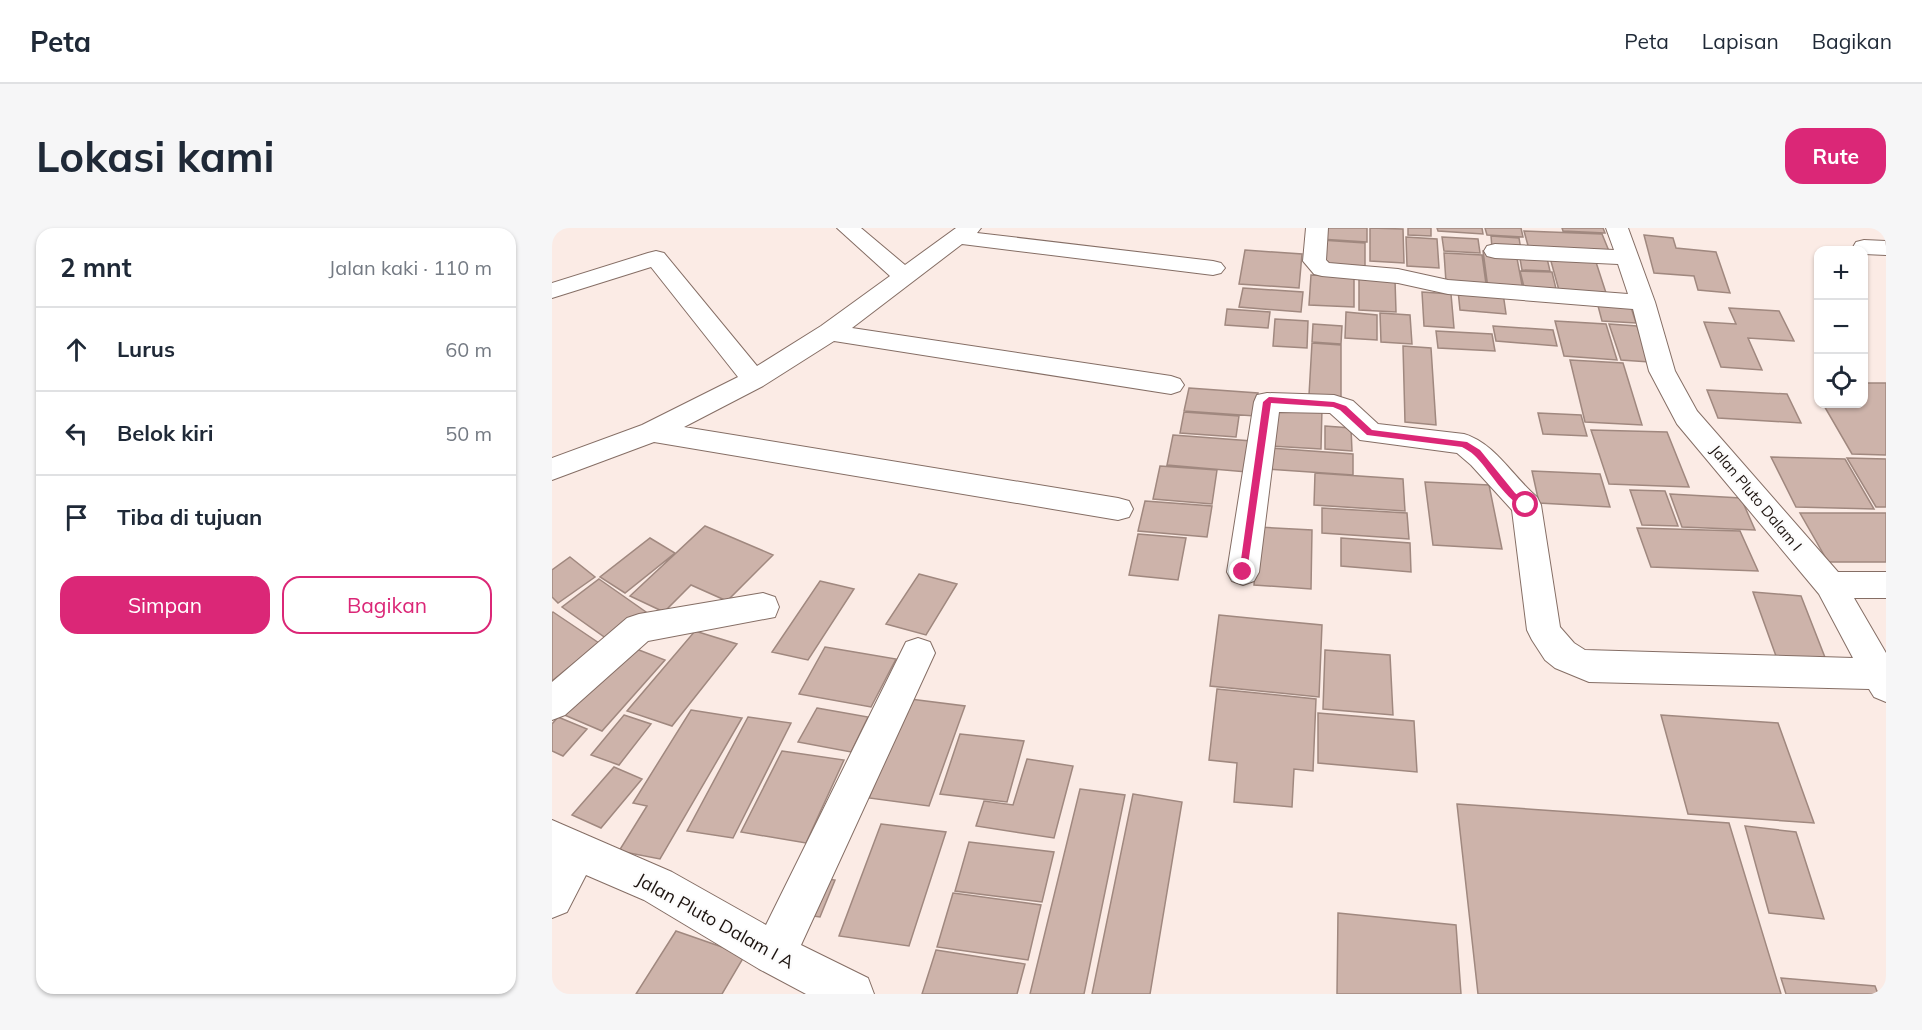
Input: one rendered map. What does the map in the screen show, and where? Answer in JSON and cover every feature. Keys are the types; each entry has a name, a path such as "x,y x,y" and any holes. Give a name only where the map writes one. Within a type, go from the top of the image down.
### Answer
{"street":[{"path":"848,228 904,277"},
{"path":"1317,228 1314,261 1322,269 1398,276 1448,287 1642,302"},
{"name":"Jalan Pluto Dalam I","path":"1617,228 1662,371 1687,417 1830,585 1883,680"},
{"path":"552,469 652,432 754,380 830,332 964,232 1213,268"},
{"path":"1495,251 1627,258"},
{"path":"552,291 656,258 754,380"},
{"path":"830,332 1170,385"},
{"path":"1243,572 1267,402 1334,404 1343,408 1370,433 1464,444 1477,453 1512,495 1526,505 1544,630 1553,645 1567,660 1589,667 1836,674 1883,680"},
{"path":"652,432 1118,509"},
{"path":"1830,585 1886,585"},
{"path":"552,704 639,628 763,608"},
{"path":"774,954 918,653"},
{"path":"552,897 564,845"},
{"name":"Jalan Pluto Dalam I A","path":"564,845 658,885 774,954 852,994"}],"building":[{"path":"1321,228 1367,228 1367,242 1320,239"},
{"path":"1370,228 1403,229 1404,263 1370,261"},
{"path":"1408,228 1431,228 1431,236 1408,235"},
{"path":"1437,228 1482,228 1483,234 1438,231"},
{"path":"1485,228 1521,228 1523,237 1487,235"},
{"path":"1562,228 1603,228 1605,233 1563,231"},
{"path":"1524,231 1602,234 1611,256 1530,253"},
{"path":"1644,235 1673,238 1676,248 1716,252 1730,293 1698,290 1694,276 1654,273"},
{"path":"1491,236 1519,238 1521,250 1492,248"},
{"path":"1406,237 1437,239 1439,268 1407,266"},
{"path":"1442,237 1478,239 1480,253 1444,251"},
{"path":"1321,240 1365,243 1365,266 1320,264"},
{"path":"1245,250 1302,254 1299,288 1239,284"},
{"path":"1483,251 1516,253 1523,290 1488,288"},
{"path":"1444,253 1482,255 1486,284 1446,282"},
{"path":"1519,253 1546,254 1550,271 1522,270"},
{"path":"1549,254 1594,256 1607,296 1560,294"},
{"path":"1520,271 1552,272 1557,293 1525,291"},
{"path":"1311,275 1354,277 1354,307 1309,305"},
{"path":"1359,278 1395,280 1396,312 1359,310"},
{"path":"1243,288 1303,292 1301,312 1239,307"},
{"path":"1458,290 1503,293 1506,314 1460,310"},
{"path":"1422,292 1451,294 1454,328 1424,326"},
{"path":"1597,302 1630,304 1636,323 1602,321"},
{"path":"1729,308 1779,311 1794,341 1748,338 1762,370 1721,367 1704,322 1736,324"},
{"path":"1227,309 1270,312 1268,328 1225,325"},
{"path":"1346,312 1377,315 1377,340 1345,338"},
{"path":"1380,313 1410,315 1412,344 1381,342"},
{"path":"1275,319 1308,321 1307,348 1273,346"},
{"path":"1555,321 1606,324 1617,360 1564,356"},
{"path":"1313,324 1342,326 1341,344 1312,342"},
{"path":"1609,324 1637,326 1649,362 1621,360"},
{"path":"1493,326 1553,330 1557,346 1496,341"},
{"path":"1436,331 1492,334 1495,351 1438,348"},
{"path":"1312,343 1341,345 1341,397 1309,395"},
{"path":"1403,346 1431,348 1436,425 1405,422"},
{"path":"1570,360 1623,363 1642,425 1585,422"},
{"path":"1868,383 1886,383 1886,455 1852,454 1825,408 1868,408"},
{"path":"1189,388 1258,393 1255,416 1184,411"},
{"path":"1707,390 1787,394 1801,423 1718,418"},
{"path":"1273,405 1322,408 1321,449 1270,446"},
{"path":"1184,412 1239,416 1236,437 1180,433"},
{"path":"1538,413 1581,415 1587,436 1543,434"},
{"path":"1325,426 1351,428 1352,451 1325,449"},
{"path":"1591,430 1667,432 1689,487 1609,484"},
{"path":"1173,435 1252,441 1247,472 1167,465"},
{"path":"1270,448 1353,454 1353,475 1268,469"},
{"path":"1771,457 1845,459 1874,509 1796,507"},
{"path":"1847,458 1886,459 1886,507 1876,507"},
{"path":"1160,466 1217,470 1212,504 1153,499"},
{"path":"1532,471 1600,474 1610,507 1539,503"},
{"path":"1315,473 1403,479 1405,511 1314,505"},
{"path":"1425,482 1489,485 1502,549 1433,545"},
{"path":"1630,490 1665,491 1678,526 1642,525"},
{"path":"1670,494 1741,498 1755,530 1682,527"},
{"path":"1145,501 1212,506 1207,537 1138,531"},
{"path":"1322,508 1407,513 1409,539 1322,533"},
{"path":"1800,513 1886,513 1886,562 1828,562"},
{"path":"705,526 773,555 727,601 691,585 664,612 630,596"},
{"path":"1258,527 1312,530 1311,589 1254,585"},
{"path":"1637,528 1740,531 1758,571 1651,567"},
{"path":"1138,534 1186,538 1178,580 1129,575"},
{"path":"650,538 675,553 625,593 600,577"},
{"path":"1341,538 1410,543 1411,572 1341,566"},
{"path":"570,557 595,577 558,603 552,597 552,570"},
{"path":"919,574 957,584 926,635 886,624"},
{"path":"599,579 646,612 610,641 562,607"},
{"path":"820,581 854,589 808,660 772,652"},
{"path":"1753,592 1801,596 1826,660 1776,656"},
{"path":"552,613 599,643 552,681"},
{"path":"1219,615 1322,625 1319,697 1210,686"},
{"path":"695,631 737,644 672,726 627,711"},
{"path":"626,645 665,660 602,731 562,714"},
{"path":"825,647 896,659 871,707 799,694"},
{"path":"1325,650 1390,655 1393,715 1323,709"},
{"path":"1217,689 1316,699 1313,771 1294,769 1292,807 1234,802 1237,763 1209,760"},
{"path":"910,699 965,706 929,806 869,798"},
{"path":"817,708 868,717 851,752 798,742"},
{"path":"691,710 742,718 660,859 619,851 647,806 633,803"},
{"path":"1318,713 1414,721 1417,772 1318,763"},
{"path":"624,715 651,724 619,765 591,755"},
{"path":"1661,715 1778,723 1814,823 1688,814"},
{"path":"558,717 587,729 563,756 552,751 552,724"},
{"path":"748,717 791,723 733,838 687,831"},
{"path":"960,734 1024,741 1007,802 940,794"},
{"path":"782,751 844,760 806,843 741,832"},
{"path":"1027,759 1073,766 1054,838 976,826 984,801 1013,805"},
{"path":"614,767 642,779 601,828 572,815"},
{"path":"1080,789 1125,795 1084,994 1030,994"},
{"path":"1133,794 1182,802 1150,994 1092,994"},
{"path":"1457,804 1729,823 1781,994 1478,994"},
{"path":"881,824 946,832 909,946 839,936"},
{"path":"1745,826 1796,832 1824,919 1769,913"},
{"path":"969,842 1054,852 1042,902 955,891"},
{"path":"813,877 835,880 820,917 798,914"},
{"path":"953,893 1041,905 1028,960 937,947"},
{"path":"1338,913 1456,925 1461,994 1337,994"},
{"path":"676,931 745,955 722,994 636,994"},
{"path":"936,950 1025,964 1017,994 922,994"},
{"path":"1781,978 1875,986 1878,994 1786,994"}],"route":[{"path":"1243,572 1269,400 1334,404 1343,408 1370,433 1464,444 1477,453 1512,495 1526,505"}]}
